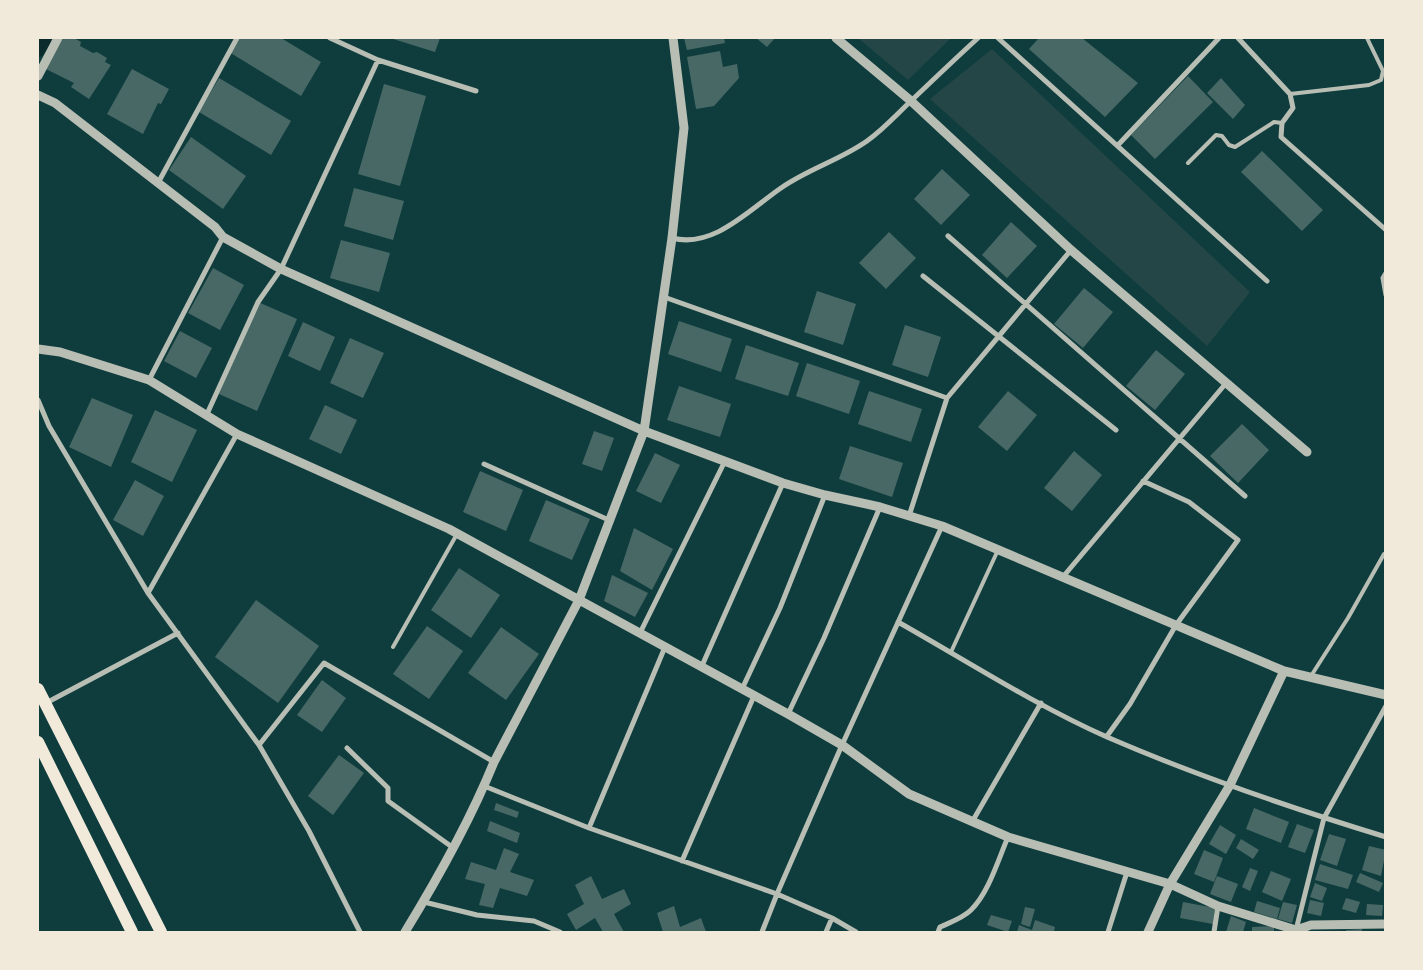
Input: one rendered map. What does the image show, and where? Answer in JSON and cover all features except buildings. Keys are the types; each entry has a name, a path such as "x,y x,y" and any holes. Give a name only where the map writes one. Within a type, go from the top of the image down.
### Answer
{"highway":[{"path":"38,689 161,932"},
{"path":"38,742 132,932"}],"street":[{"path":"38,76 58,38"},
{"path":"158,183 237,38"},
{"path":"330,38 378,60 476,91"},
{"path":"405,932 424,902 484,786 494,762 579,600 611,521 644,431 672,238 684,128 673,38"},
{"path":"836,38 911,101 1071,250 1307,452"},
{"path":"672,238 686,242 713,234 761,205 786,184 847,154 869,140 978,38"},
{"path":"998,38 1267,281"},
{"path":"1118,145 1219,38"},
{"path":"1238,38 1290,94 1292,108 1282,123 1281,137 1386,230"},
{"path":"207,414 258,302 281,269 378,60"},
{"path":"38,95 55,103 215,227 223,237 281,269 644,431 783,483 825,495 880,507 942,526 1284,671 1386,695"},
{"path":"948,236 1245,496"},
{"path":"149,380 223,237"},
{"path":"909,517 947,398 1071,250"},
{"path":"1386,273 1383,278 1386,295"},
{"path":"923,276 1116,430"},
{"path":"664,297 947,398"},
{"path":"38,349 60,352 149,380 237,434 457,534 640,633 666,645 701,668 842,745 909,794 972,822 1008,837 1170,884 1218,906 1296,930 1311,925 1386,924"},
{"path":"1062,578 1227,382"},
{"path":"38,400 49,426 148,593 258,745 309,831 360,932"},
{"path":"148,593 237,434"},
{"path":"640,633 724,461"},
{"path":"484,464 611,521"},
{"path":"1107,736 1130,704 1176,624 1238,540 1189,502 1143,481"},
{"path":"701,668 783,483"},
{"path":"742,689 780,608 825,495"},
{"path":"788,714 824,638 880,507"},
{"path":"762,932 842,745 942,526"},
{"path":"898,622 1042,703 1107,736 1230,785 1324,818 1386,837"},
{"path":"45,703 178,633"},
{"path":"589,828 666,645"},
{"path":"258,745 324,663 494,762"},
{"path":"1148,932 1170,884 1230,785 1284,671"},
{"path":"682,861 754,696"},
{"path":"972,822 1042,703"},
{"path":"1296,930 1324,818 1386,706"},
{"path":"347,748 388,788 388,802 452,847"},
{"path":"484,786 589,828 777,894 832,918 856,932"},
{"path":"938,932 940,926 960,918 970,911 980,899 1008,837"},
{"path":"1108,932 1127,872"},
{"path":"424,902 477,915 534,921 560,932"},
{"path":"1214,932 1218,906"},
{"path":"826,932 832,918"}],"lane":[{"path":"1290,94 1369,85 1381,80 1383,71 1367,38"},
{"path":"1188,163 1216,135 1222,136 1228,145 1235,147 1274,122 1282,123"},
{"path":"393,647 457,534"},
{"path":"951,652 998,550"},
{"path":"1310,678 1348,618 1384,554"}],"shaded area":[{"path":"858,38 951,38 908,80"},
{"path":"992,49 1250,292 1207,346 930,99"}],"waterway":[{"path":"38,50 45,38"}]}
